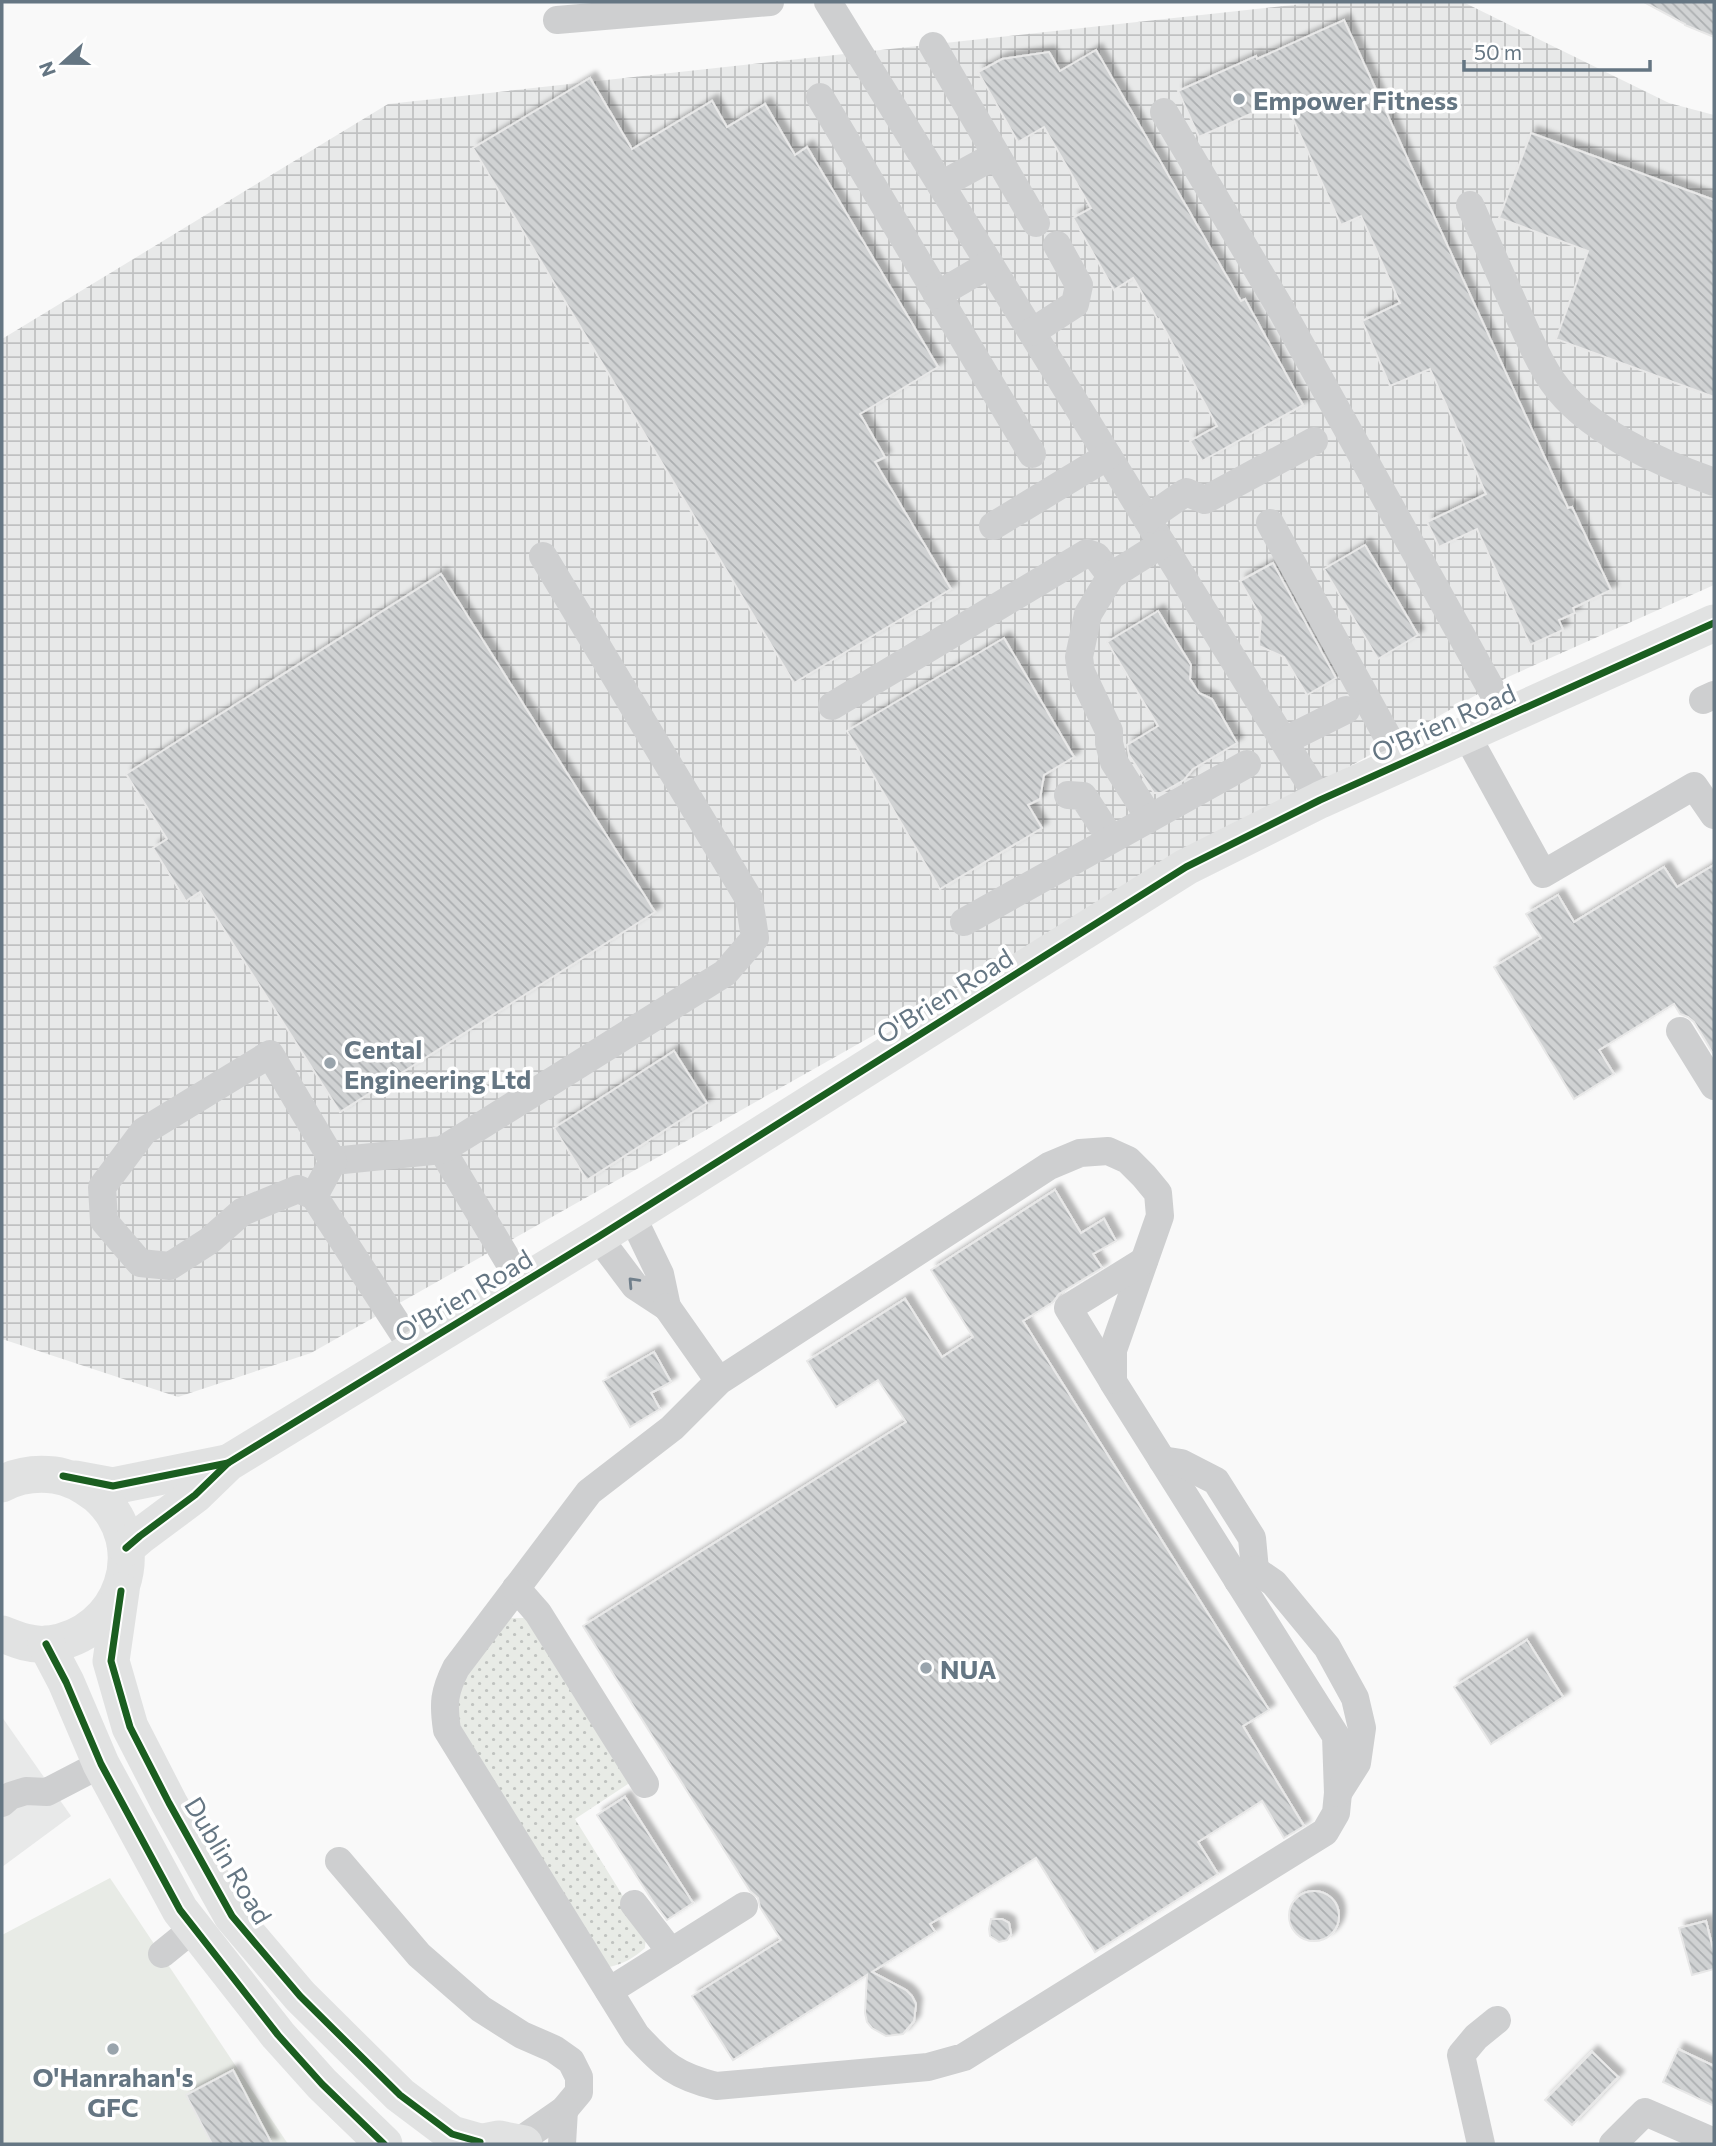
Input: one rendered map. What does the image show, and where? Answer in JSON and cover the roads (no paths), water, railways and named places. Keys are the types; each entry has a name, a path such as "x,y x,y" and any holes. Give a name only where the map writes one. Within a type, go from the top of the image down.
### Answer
{"main road":[{"name":"O'Brien Road","path":"126,1548 195,1495 228,1462 632,1216 1186,867 1320,800 1714,623"},
{"name":"O'Brien Road","path":"4,1479 36,1474 64,1476 113,1486 228,1462"},
{"path":"64,1476 86,1486 106,1503 119,1524 126,1548"},
{"name":"Dublin Road","path":"126,1548 126,1570 111,1661 130,1727 232,1916 300,1996 400,2095 452,2134 477,2143"},
{"path":"2,1634 23,1643 46,1644 70,1639 91,1628 109,1611 121,1591"},
{"path":"46,1644 66,1682 101,1764 180,1910 278,2035 322,2084 384,2144"},
{"path":"477,2143 499,2139 521,2143"}],"street":[{"path":"557,20 770,2"},
{"path":"828,2 1320,800"},
{"path":"933,46 1036,223"},
{"path":"820,97 1032,454"},
{"path":"1164,112 1289,323 1506,716"},
{"path":"941,185 996,155"},
{"path":"1470,205 1528,337 1552,382 1580,411 1619,440 1692,475 1714,482"},
{"path":"1032,332 1075,304 1079,285 1057,245"},
{"path":"937,295 990,264"},
{"path":"1147,519 1186,492 1205,500 1314,441"},
{"path":"993,526 1108,456"},
{"path":"1270,523 1402,763"},
{"path":"1149,817 1114,762 1109,731 1081,672 1079,657 1088,614 1111,576 1162,544"},
{"path":"832,706 1087,553 1096,556 1111,576"},
{"path":"333,1161 442,1150 725,973 755,938 749,899 543,556"},
{"path":"1284,741 1346,710"},
{"path":"1466,734 1543,874 1694,786 1714,816"},
{"path":"964,922 1247,764"},
{"path":"1068,795 1083,796 1111,839"},
{"path":"1680,1031 1714,1086"},
{"path":"333,1161 270,1054 144,1131 102,1187 104,1221 140,1263 170,1266 209,1241 242,1212 298,1189 314,1196 414,1350"},
{"path":"442,1150 522,1283"},
{"path":"1114,1382 1113,1350 1160,1216 1158,1193 1128,1160 1108,1151 1080,1153 1049,1166 719,1381 672,1428 589,1492 456,1668 446,1688 443,1707 447,1730 636,2035 660,2062 692,2080 716,2086 928,2067 964,2057 1325,1832 1336,1813 1336,1736 1246,1576 1162,1460 1068,1308 1144,1261"},
{"path":"314,1196 333,1161"},
{"path":"632,1216 660,1274 667,1307"},
{"path":"598,1237 635,1286 667,1307 719,1381"},
{"path":"1246,1576 1274,1583 1327,1647 1355,1698 1362,1728 1357,1763 1338,1793"},
{"path":"516,1588 538,1613 645,1784"},
{"path":"5,1795 26,1791 47,1792 101,1764"},
{"path":"339,1861 419,1955 481,2009 522,2035 554,2049 571,2062 579,2077 579,2092 564,2110 521,2143"},
{"path":"634,1904 671,1952"},
{"path":"609,1991 744,1906"},
{"path":"162,1954 194,1928"},
{"path":"1481,2144 1461,2055 1476,2036 1497,2020"},
{"path":"562,2144 564,2110"},
{"path":"1613,2144 1645,2112 1714,2142"}],"place":[{"name":"Empower Fitness","path":"1239,99"},
{"name":"Cental Engineering Ltd","path":"330,1063"},
{"name":"NUA","path":"926,1668"},
{"name":"O'Hanrahan's GFC","path":"113,2049"}]}
